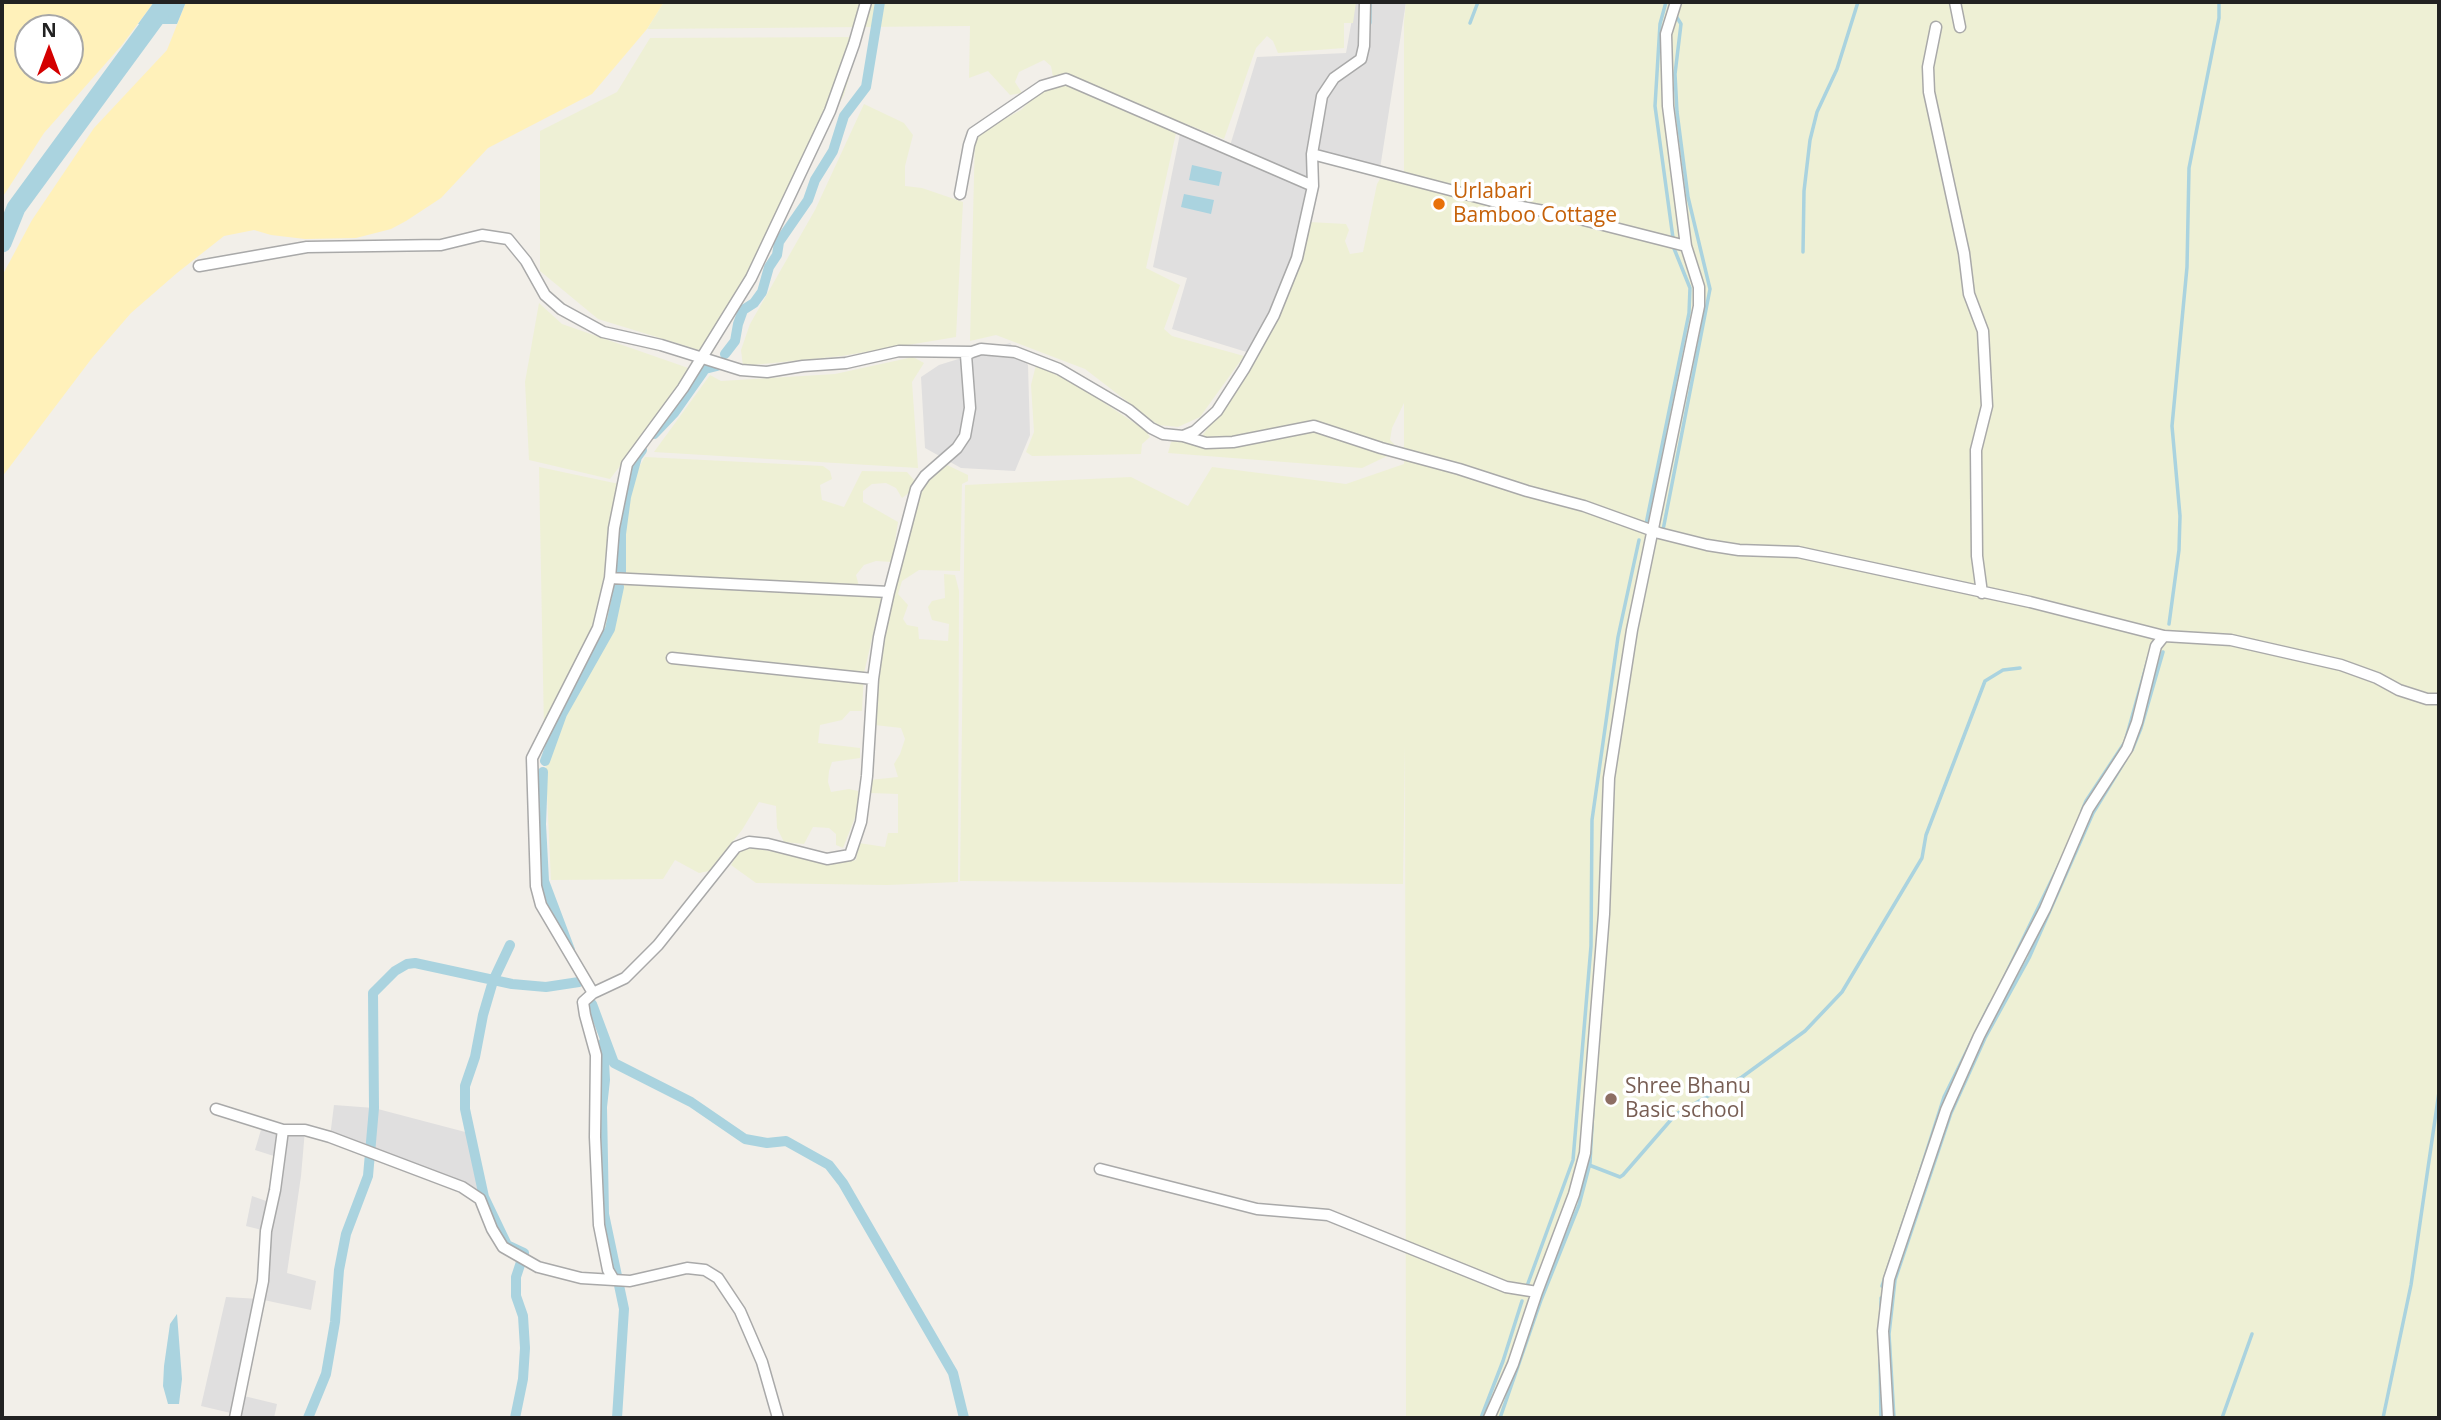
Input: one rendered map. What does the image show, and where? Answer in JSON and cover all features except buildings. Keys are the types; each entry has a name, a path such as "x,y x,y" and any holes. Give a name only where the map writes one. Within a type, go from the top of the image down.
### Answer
{"street":[{"path":"593,993 541,905 536,886 532,758 598,628 610,578 614,528 627,464 702,359 751,278 830,111 866,2"},
{"path":"1183,436 1195,431 1217,411 1275,315 1297,258 1313,186 1312,154 1322,96 1334,78 1361,59 1365,2"},
{"path":"1489,1418 1513,1364 1574,1194 1585,1153 1604,914 1609,778 1623,677 1651,530 1699,306 1699,286 1686,246 1665,67 1666,34 1676,2"},
{"path":"1955,2 1960,27"},
{"path":"1936,27 1928,67 1930,92 1964,253 1969,294 1983,331 1987,406 1976,450 1977,556 1982,593"},
{"path":"960,194 973,133 1042,86 1066,79 1313,186"},
{"path":"1312,154 1500,203 1560,214 1686,246"},
{"path":"198,266 307,247 441,245 482,235 508,239 526,261 545,295 561,309 603,332 661,345 741,370 767,372 846,363 899,351 972,352"},
{"path":"614,1280 608,1270 598,1225 596,1055 583,1002 593,993 625,978 650,953 736,847 749,842 827,859 850,855 861,822 867,776 873,679 889,593 916,489 925,477 957,449 965,436 970,408 966,355 972,352 982,349 1015,352 1059,369 1129,410 1163,434 1183,436 1206,443 1233,442 1314,426 1391,452 1584,506 1651,530 1699,543 1728,549 1798,552 2030,602 2164,636 2231,640 2341,665 2377,678 2399,690 2427,699 2439,699"},
{"path":"610,578 889,593"},
{"path":"1888,1418 1884,1331 1889,1279 1946,1110 1979,1036 2045,909 2088,810 2127,749 2137,722 2156,646 2164,636"},
{"path":"672,658 873,679"},
{"path":"216,1109 284,1130 305,1130 330,1137 462,1187 480,1199 492,1229 503,1247 538,1267 580,1278 630,1281 687,1268 705,1270 718,1278 740,1311 762,1362 778,1418"},
{"path":"235,1418 263,1281 266,1231 284,1130"},
{"path":"1100,1170 1257,1209 1328,1215 1506,1287 1537,1292"},
{"path":"597,1279 608,1270"}],"shaded area":[{"path":"1355,2 1406,2 1379,175 1316,156 1297,258 1253,354 1172,329 1187,278 1153,267 1181,129 1229,149 1257,57 1346,53"},
{"path":"1010,343 1028,365 1030,435 1015,471 961,468 925,448 921,377 939,365"},
{"path":"334,1105 374,1108 469,1133 483,1190 480,1199 330,1137"},
{"path":"263,1123 305,1130 287,1273 316,1281 311,1310 259,1299 266,1231 246,1226 252,1196 272,1203 280,1158 255,1150"},
{"path":"226,1297 259,1299 240,1395 277,1404 274,1418 235,1418 235,1414 201,1406"}],"green space":[{"path":"664,2 1356,2 1353,23 1344,23 1344,48 1278,53 1273,41 1267,36 1256,48 1224,139 1181,122 1176,133 1146,268 1180,285 1164,329 1172,336 1244,356 1200,417 1178,427 1158,425 1085,369 996,335 970,341 975,135 1021,110 1053,77 1051,66 1044,60 1019,72 1015,82 1022,93 1010,95 988,71 969,78 970,26 647,29"},
{"path":"1406,2 2439,2 2439,1418 1406,1418 1405,745 1403,884 960,881 965,485 1131,477 1188,506 1212,467 1346,484 1404,464 1404,403 1392,428 1390,440 1400,450 1362,468 1168,453 1171,442 1202,436 1268,338 1309,222 1346,224 1349,230 1345,241 1350,254 1363,252 1377,184 1384,172 1404,174"},
{"path":"861,37 844,95 789,196 712,354 598,319 540,271 540,131 617,92 650,38"},
{"path":"864,104 904,123 913,135 905,166 905,186 922,188 963,202 956,337 842,356 743,366 741,350 750,324 815,210"},
{"path":"539,303 562,324 694,370 610,479 529,460 525,382"},
{"path":"913,357 924,363 912,382 918,468 654,452 710,375 721,381 835,374"},
{"path":"1036,365 1079,386 1145,430 1150,437 1142,444 1141,454 1032,456 1026,452 1034,432 1031,385"},
{"path":"645,457 823,466 830,471 832,479 820,485 822,500 844,507 862,471 907,472 914,480 910,492 902,498 896,488 886,483 872,484 863,491 863,502 898,522 892,562 876,561 864,565 856,575 860,590 882,596 864,673 862,711 850,711 842,720 820,725 818,743 860,748 860,758 832,762 829,771 831,792 849,789 858,791 858,810 843,848 836,845 836,834 829,828 813,827 804,844 784,842 777,828 776,806 759,802 742,830 709,871 699,873 675,860 663,879 551,880 544,730 539,467 619,484 632,479"},
{"path":"947,465 968,475 968,481 962,484 960,571 919,570 902,581 898,594 908,605 903,619 907,625 918,627 919,639 948,641 949,624 932,620 928,607 932,601 945,598 944,574 955,575 959,591 958,882 887,885 756,883 731,865 739,851 754,848 835,864 856,860 859,843 885,847 888,833 898,833 898,794 871,793 870,780 898,777 894,764 905,739 901,728 875,725 879,658 916,493 935,473"}],"sand":[{"path":"2,2 154,2 122,45 44,133 2,198"},
{"path":"186,2 664,2 647,29 592,94 488,148 441,198 391,229 356,238 305,239 254,230 224,236 131,313 92,358 2,477 2,276 32,220 94,128 167,50"}],"water":[{"path":"154,2 186,2 177,24 138,24"},
{"path":"1192,165 1222,172 1219,186 1189,180"},
{"path":"1184,194 1214,200 1211,214 1181,207"},
{"path":"177,1314 182,1379 179,1404 168,1404 163,1386 164,1366 170,1324"}],"waterway":[{"path":"2,243 16,208 167,2"},
{"path":"725,354 735,341 743,310 754,303 762,292 769,267 777,255 779,242 808,200 815,180 833,151 844,116 866,87 880,2"},
{"path":"1370,2 1370,23"},
{"path":"1470,23 1478,2"},
{"path":"1666,2 1660,24 1655,106 1673,238"},
{"path":"1803,252 1804,191 1810,140 1817,112 1837,69 1858,2"},
{"path":"2169,624 2179,550 2180,516 2172,426 2187,267 2189,168 2219,18 2219,2"},
{"path":"1663,530 1710,289 1688,197 1677,112 1675,74 1681,24 1676,16"},
{"path":"1646,524 1689,313 1690,288 1673,246"},
{"path":"654,434 674,413 705,369 717,366"},
{"path":"621,572 621,534 626,497 637,457 642,450"},
{"path":"1527,1286 1573,1160 1591,946 1592,820 1618,637 1639,540"},
{"path":"545,761 562,714 610,629 619,587"},
{"path":"2132,750 2163,652"},
{"path":"2082,811 2125,742 2149,656"},
{"path":"1589,1165 1620,1177 1623,1175 1676,1114 1742,1077 1805,1031 1842,992 1922,858 1926,835 1985,681 2003,670 2020,668"},
{"path":"1894,1418 1889,1334 1895,1280 1951,1113 1985,1038 2029,958 2093,813 2126,759"},
{"path":"543,772 541,824 544,881 570,950"},
{"path":"2002,982 2060,863"},
{"path":"510,945 493,981 483,1015 475,1057 465,1086 465,1109 484,1197 507,1245 524,1253 516,1277 516,1296 523,1316 525,1348 523,1379 515,1418"},
{"path":"308,1418 326,1374 346,1234 368,1176 374,1108 373,993 395,971 415,963 512,984 546,987 579,982"},
{"path":"592,1004 614,1063 691,1102 745,1139 767,1143 786,1141 829,1165 843,1183 953,1373 964,1418"},
{"path":"1913,1194 1944,1097 1990,1004"},
{"path":"603,1043 604,1214 624,1309 617,1418"},
{"path":"2383,1418 2411,1285 2439,1092"},
{"path":"1500,1418 1541,1300 1579,1205 1590,1163 1593,1107"},
{"path":"1882,1286 1910,1202"},
{"path":"1881,1298 1881,1310"},
{"path":"1481,1418 1522,1301"},
{"path":"2222,1418 2252,1334"},
{"path":"1880,1356 1881,1418"}],"place":[{"name":"Urlabari Bamboo Cottage","path":"1439,204"},
{"name":"Shree Bhanu Basic school","path":"1611,1099"}]}
